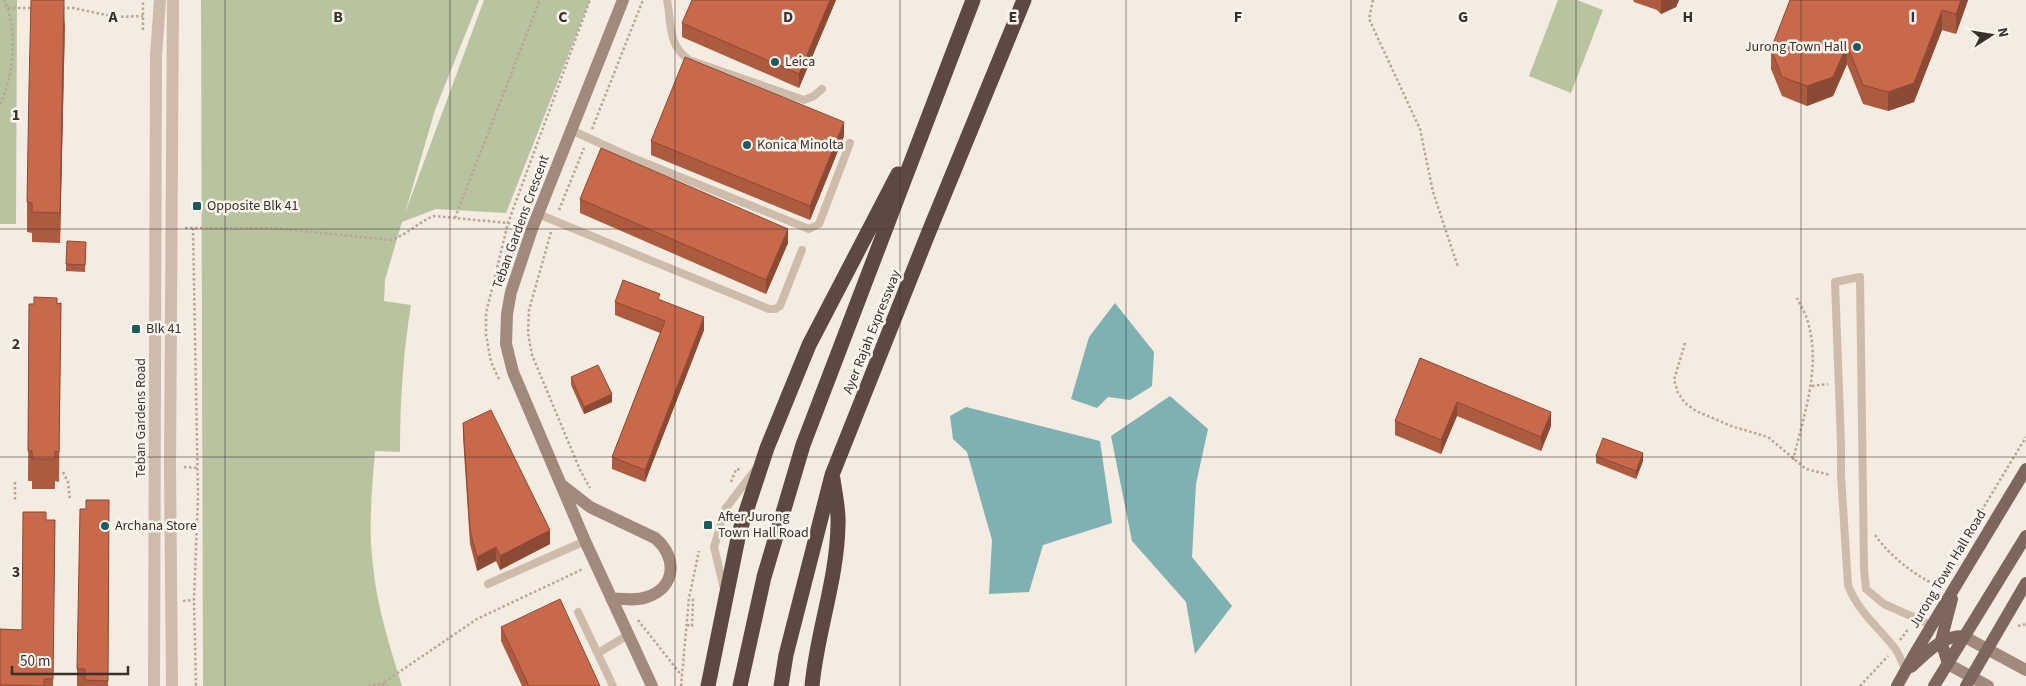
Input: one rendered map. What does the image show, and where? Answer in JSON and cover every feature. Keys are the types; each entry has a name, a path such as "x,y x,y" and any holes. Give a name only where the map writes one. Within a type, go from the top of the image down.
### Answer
{"highway":[{"name":"Ayer Rajah Expressway","path":"740,686 764,577 803,445 973,0"},
{"name":"Ayer Rajah Expressway","path":"781,686 786,655 832,476 1024,0"},
{"path":"708,686 739,533 763,459 809,345 930,111"},
{"path":"812,686 815,655 831,585 838,526 832,476"}],"main road":[{"name":"Jurong Town Hall Road","path":"1897,686 1931,625 2026,468"},
{"path":"1934,686 2026,536"},
{"path":"1968,682 2026,583"},
{"path":"1948,664 1941,641 1956,585"},
{"path":"1906,671 1941,641 1953,636 1963,636"}],"street":[{"name":"Teban Gardens Road","path":"154,686 156,56 160,0"},
{"path":"172,686 171,228 173,0"},
{"name":"Teban Gardens Crescent","path":"561,485 590,507 654,538 662,544 668,553 671,563 667,583 646,598 630,600 611,598 585,542 513,372 506,344 506,314 511,292 532,229 623,0"},
{"path":"156,56 172,56"},
{"path":"611,598 652,686"},
{"path":"1963,636 2026,670"},
{"path":"1948,664 1968,682 1988,686"}],"lane":[{"path":"667,0 674,44 681,54 689,60 804,100 814,96 822,89"},
{"path":"571,130 809,229 820,224 850,143"},
{"path":"538,214 769,310 780,306 802,250"},
{"path":"1906,671 1895,648 1878,632 1853,600 1848,585 1840,476 1840,382 1835,282 1860,277 1863,520 1866,589 1884,604 1931,625"},
{"path":"726,598 714,547 726,508 763,459"},
{"path":"488,584 585,542"},
{"path":"578,612 613,686"},
{"path":"598,653 628,635"}],"path":[{"path":"0,104 4,97 12,59 13,29 4,0"},
{"path":"142,16 143,0"},
{"path":"455,218 540,0"},
{"path":"508,223 590,0"},
{"path":"594,493 580,470 532,355 528,333 529,310 554,221 643,0"},
{"path":"1373,0 1368,20 1420,130 1433,192 1458,267"},
{"path":"8,8 36,8"},
{"path":"54,8 73,8 116,17 150,16"},
{"path":"171,228 274,228 391,240 399,238 423,220 434,216 508,223 532,229"},
{"path":"193,228 198,497 194,600 196,686"},
{"path":"1793,460 1812,386 1812,340 1807,318 1797,298"},
{"path":"1685,343 1674,380 1678,392 1685,403 1696,411 1731,426 1768,437 1806,469 1840,476"},
{"path":"1812,386 1840,382"},
{"path":"1860,686 1895,648 1916,618 2026,437"},
{"path":"63,472 68,482 70,500"},
{"path":"15,482 15,500"},
{"path":"1863,520 1884,548 1911,572 1936,586"},
{"path":"681,686 689,598 699,551"},
{"path":"383,684 477,619 587,567"},
{"path":"687,624 692,626 693,598"},
{"path":"636,618 682,676"},
{"path":"368,686 383,684 389,686"}],"green space":[{"path":"0,0 17,0 16,224 0,224"},
{"path":"201,0 479,0 435,110 405,213 484,0 590,0 506,213 436,209 402,222 385,280 384,301 411,305 402,378 400,452 375,451 371,508 373,566 378,597 384,627 402,686 203,686"},
{"path":"1558,0 1577,0 1603,10 1571,93 1529,76"}],"water":[{"path":"1115,303 1154,352 1152,386 1130,400 1108,397 1097,408 1071,399 1089,337"},
{"path":"1170,396 1208,429 1196,484 1192,557 1232,606 1195,654 1186,602 1132,541 1111,436"},
{"path":"966,407 1100,441 1112,523 1043,545 1029,592 989,594 992,540 967,452 953,439 950,416"}],"building":[{"path":"31,0 64,0 60,213 32,212 32,203 27,202"},
{"name":"Leica","path":"692,0 830,0 799,74 682,23"},
{"name":"Jurong Town Hall","path":"1790,0 1961,0 1956,14 1942,10 1914,83 1888,92 1863,85 1847,45 1833,77 1807,86 1782,77 1771,49"},
{"name":"Konica Minolta","path":"685,57 844,122 810,206 651,141"},
{"path":"601,148 788,229 766,280 580,199"},
{"path":"67,241 86,242 85,265 66,264"},
{"path":"623,280 660,294 658,299 704,317 645,470 612,457 665,321 615,302"},
{"path":"34,297 57,298 57,304 61,303 59,452 55,451 55,459 32,459 32,451 28,451 29,304 34,304"},
{"path":"1420,358 1551,412 1541,437 1457,402 1441,440 1395,421"},
{"path":"598,365 612,394 584,407 571,377"},
{"path":"491,410 550,530 500,556 496,547 477,557 470,530 463,423"},
{"path":"1603,438 1643,453 1636,471 1596,456"},
{"path":"86,500 109,500 108,681 85,680 85,669 77,669 80,509 86,509"},
{"path":"23,512 46,512 46,520 55,520 53,679 44,679 44,686 0,685 0,629 22,630"},
{"path":"560,599 600,686 529,686 501,627"}],"place":[{"name":"Jurong Town Hall","path":"1857,47"},
{"name":"Leica","path":"775,62"},
{"name":"Konica Minolta","path":"747,145"},
{"name":"Opposite Blk 41","path":"197,206"},
{"name":"Blk 41","path":"136,329"},
{"name":"After Jurong Town Hall Road","path":"708,525"},
{"name":"Archana Store","path":"105,526"}]}
